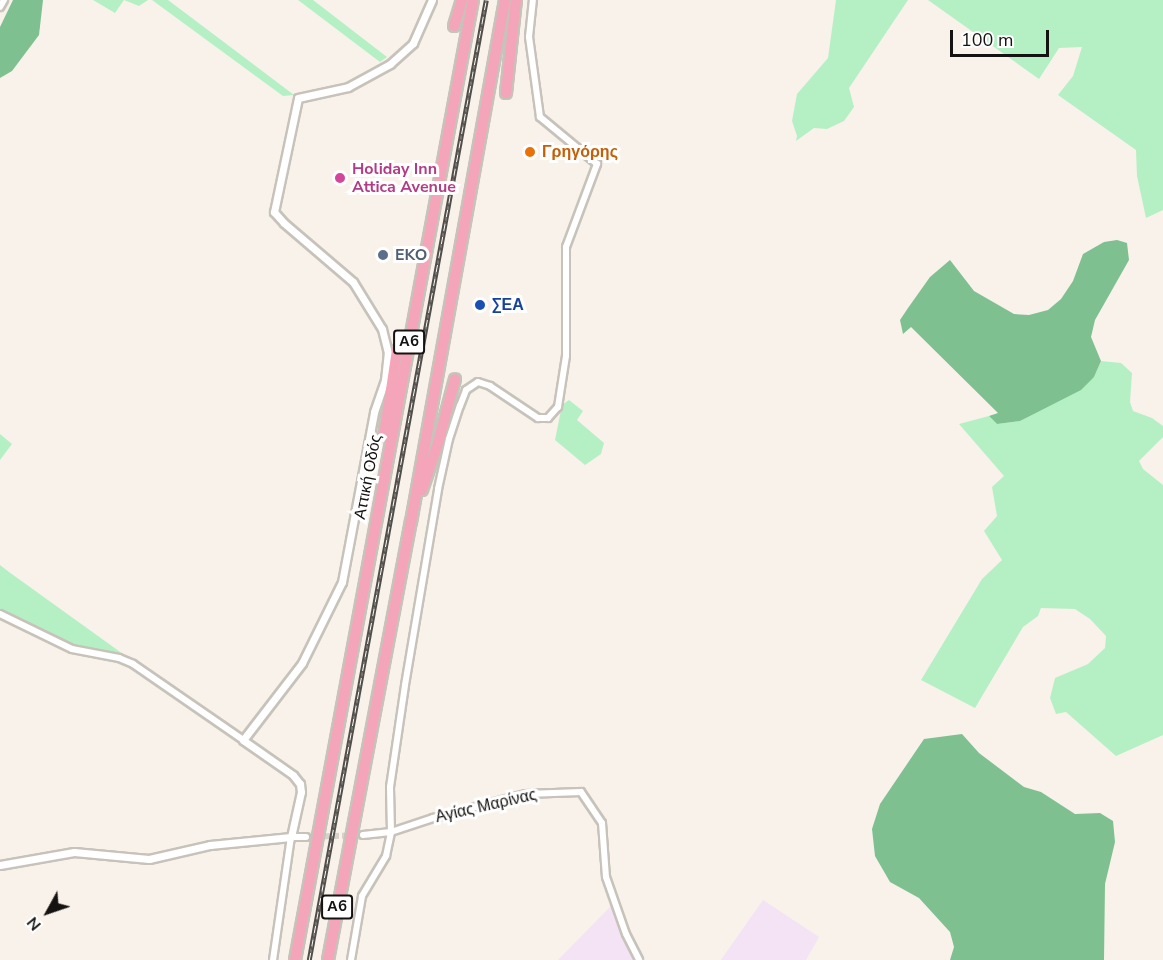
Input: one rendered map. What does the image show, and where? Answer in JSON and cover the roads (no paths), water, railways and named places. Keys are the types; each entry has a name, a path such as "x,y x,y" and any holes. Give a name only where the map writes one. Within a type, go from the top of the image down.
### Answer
{"highway":[{"path":"454,26 462,0"},
{"name":"Αττική Οδός","path":"295,960 473,0"},
{"name":"Α6","path":"328,960 411,522 505,0"},
{"path":"506,93 516,0"},
{"path":"362,593 365,538 397,350"},
{"path":"411,522 438,443 455,379"}],"street":[{"path":"0,7 4,0"},
{"path":"243,740 302,663 342,582 374,412 387,370 387,342 362,295 341,271 274,212 298,98 348,87 390,64 413,42 432,0"},
{"path":"351,960 362,896 386,856 391,832 390,787 410,652 438,489 449,438 460,406 466,390 478,382 490,386 529,415 538,418 553,414 560,397 566,356 566,247 597,164 540,117 529,37 533,0"},
{"path":"0,614 58,644 119,658 133,664 243,740 293,776 300,784 301,792 291,837 273,960"},
{"name":"Αγίας Μαρίνας","path":"391,832 526,794 581,792 602,823 606,877 626,934 639,960"},
{"path":"363,835 391,832"},
{"path":"0,865 74,852 149,859 210,845 306,837"}],"tunnel":[{"path":"306,837 363,835"}],"railway":[{"path":"309,960 486,0"}],"place":[{"name":"Γρηγόρης","path":"530,152"},
{"name":"Holiday Inn Attica Avenue","path":"340,178"},
{"name":"EKO","path":"383,255"},
{"name":"ΣΕΑ","path":"480,305"}]}
